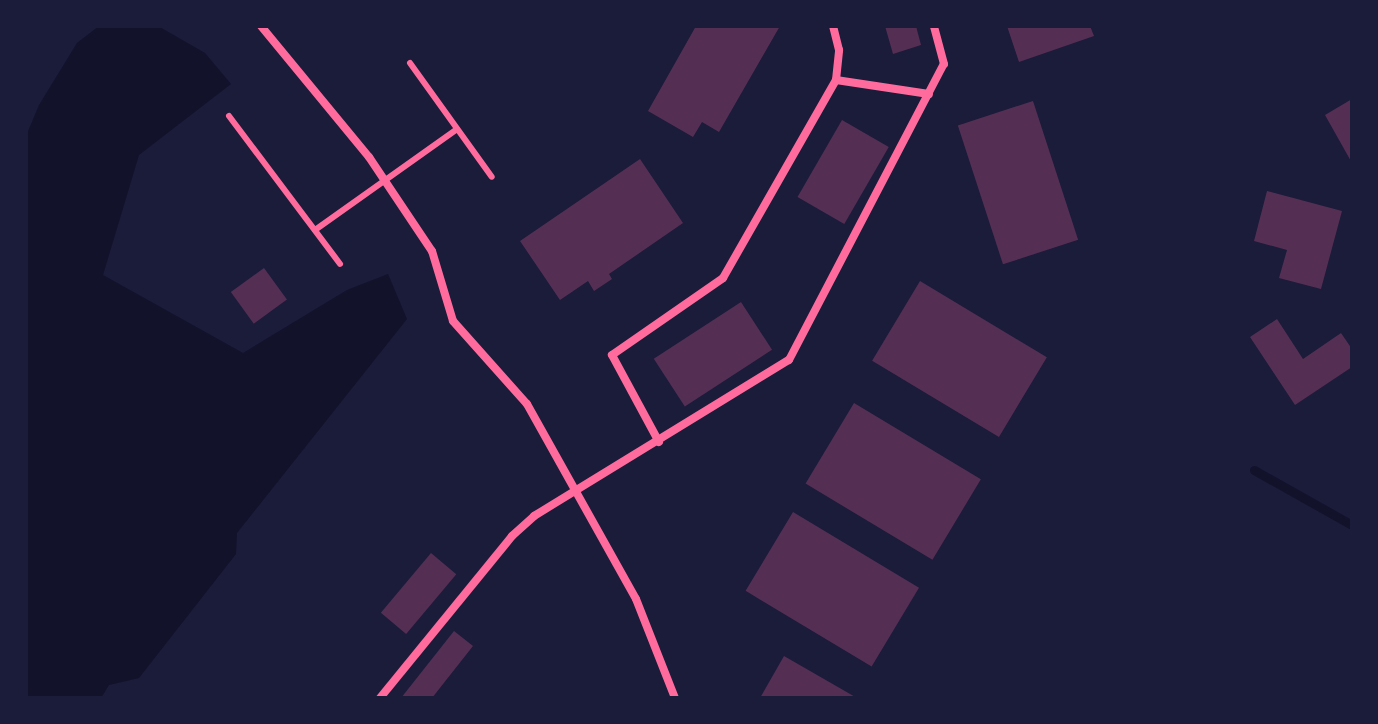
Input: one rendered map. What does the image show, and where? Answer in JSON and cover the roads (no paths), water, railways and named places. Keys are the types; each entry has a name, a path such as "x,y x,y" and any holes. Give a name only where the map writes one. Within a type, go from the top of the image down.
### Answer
{"street":[{"path":"659,442 612,355 723,278 836,80 839,50 833,26"},
{"path":"380,698 512,536 573,491 659,442 789,360 944,64 934,26"},
{"path":"264,27 369,157 432,251 453,321 527,404 636,599 675,698"},
{"path":"836,80 929,94"}],"lane":[{"path":"410,63 492,177"},
{"path":"229,116 340,264"},
{"path":"315,230 457,129"}],"waterway":[{"path":"1254,470 1352,525"}]}
